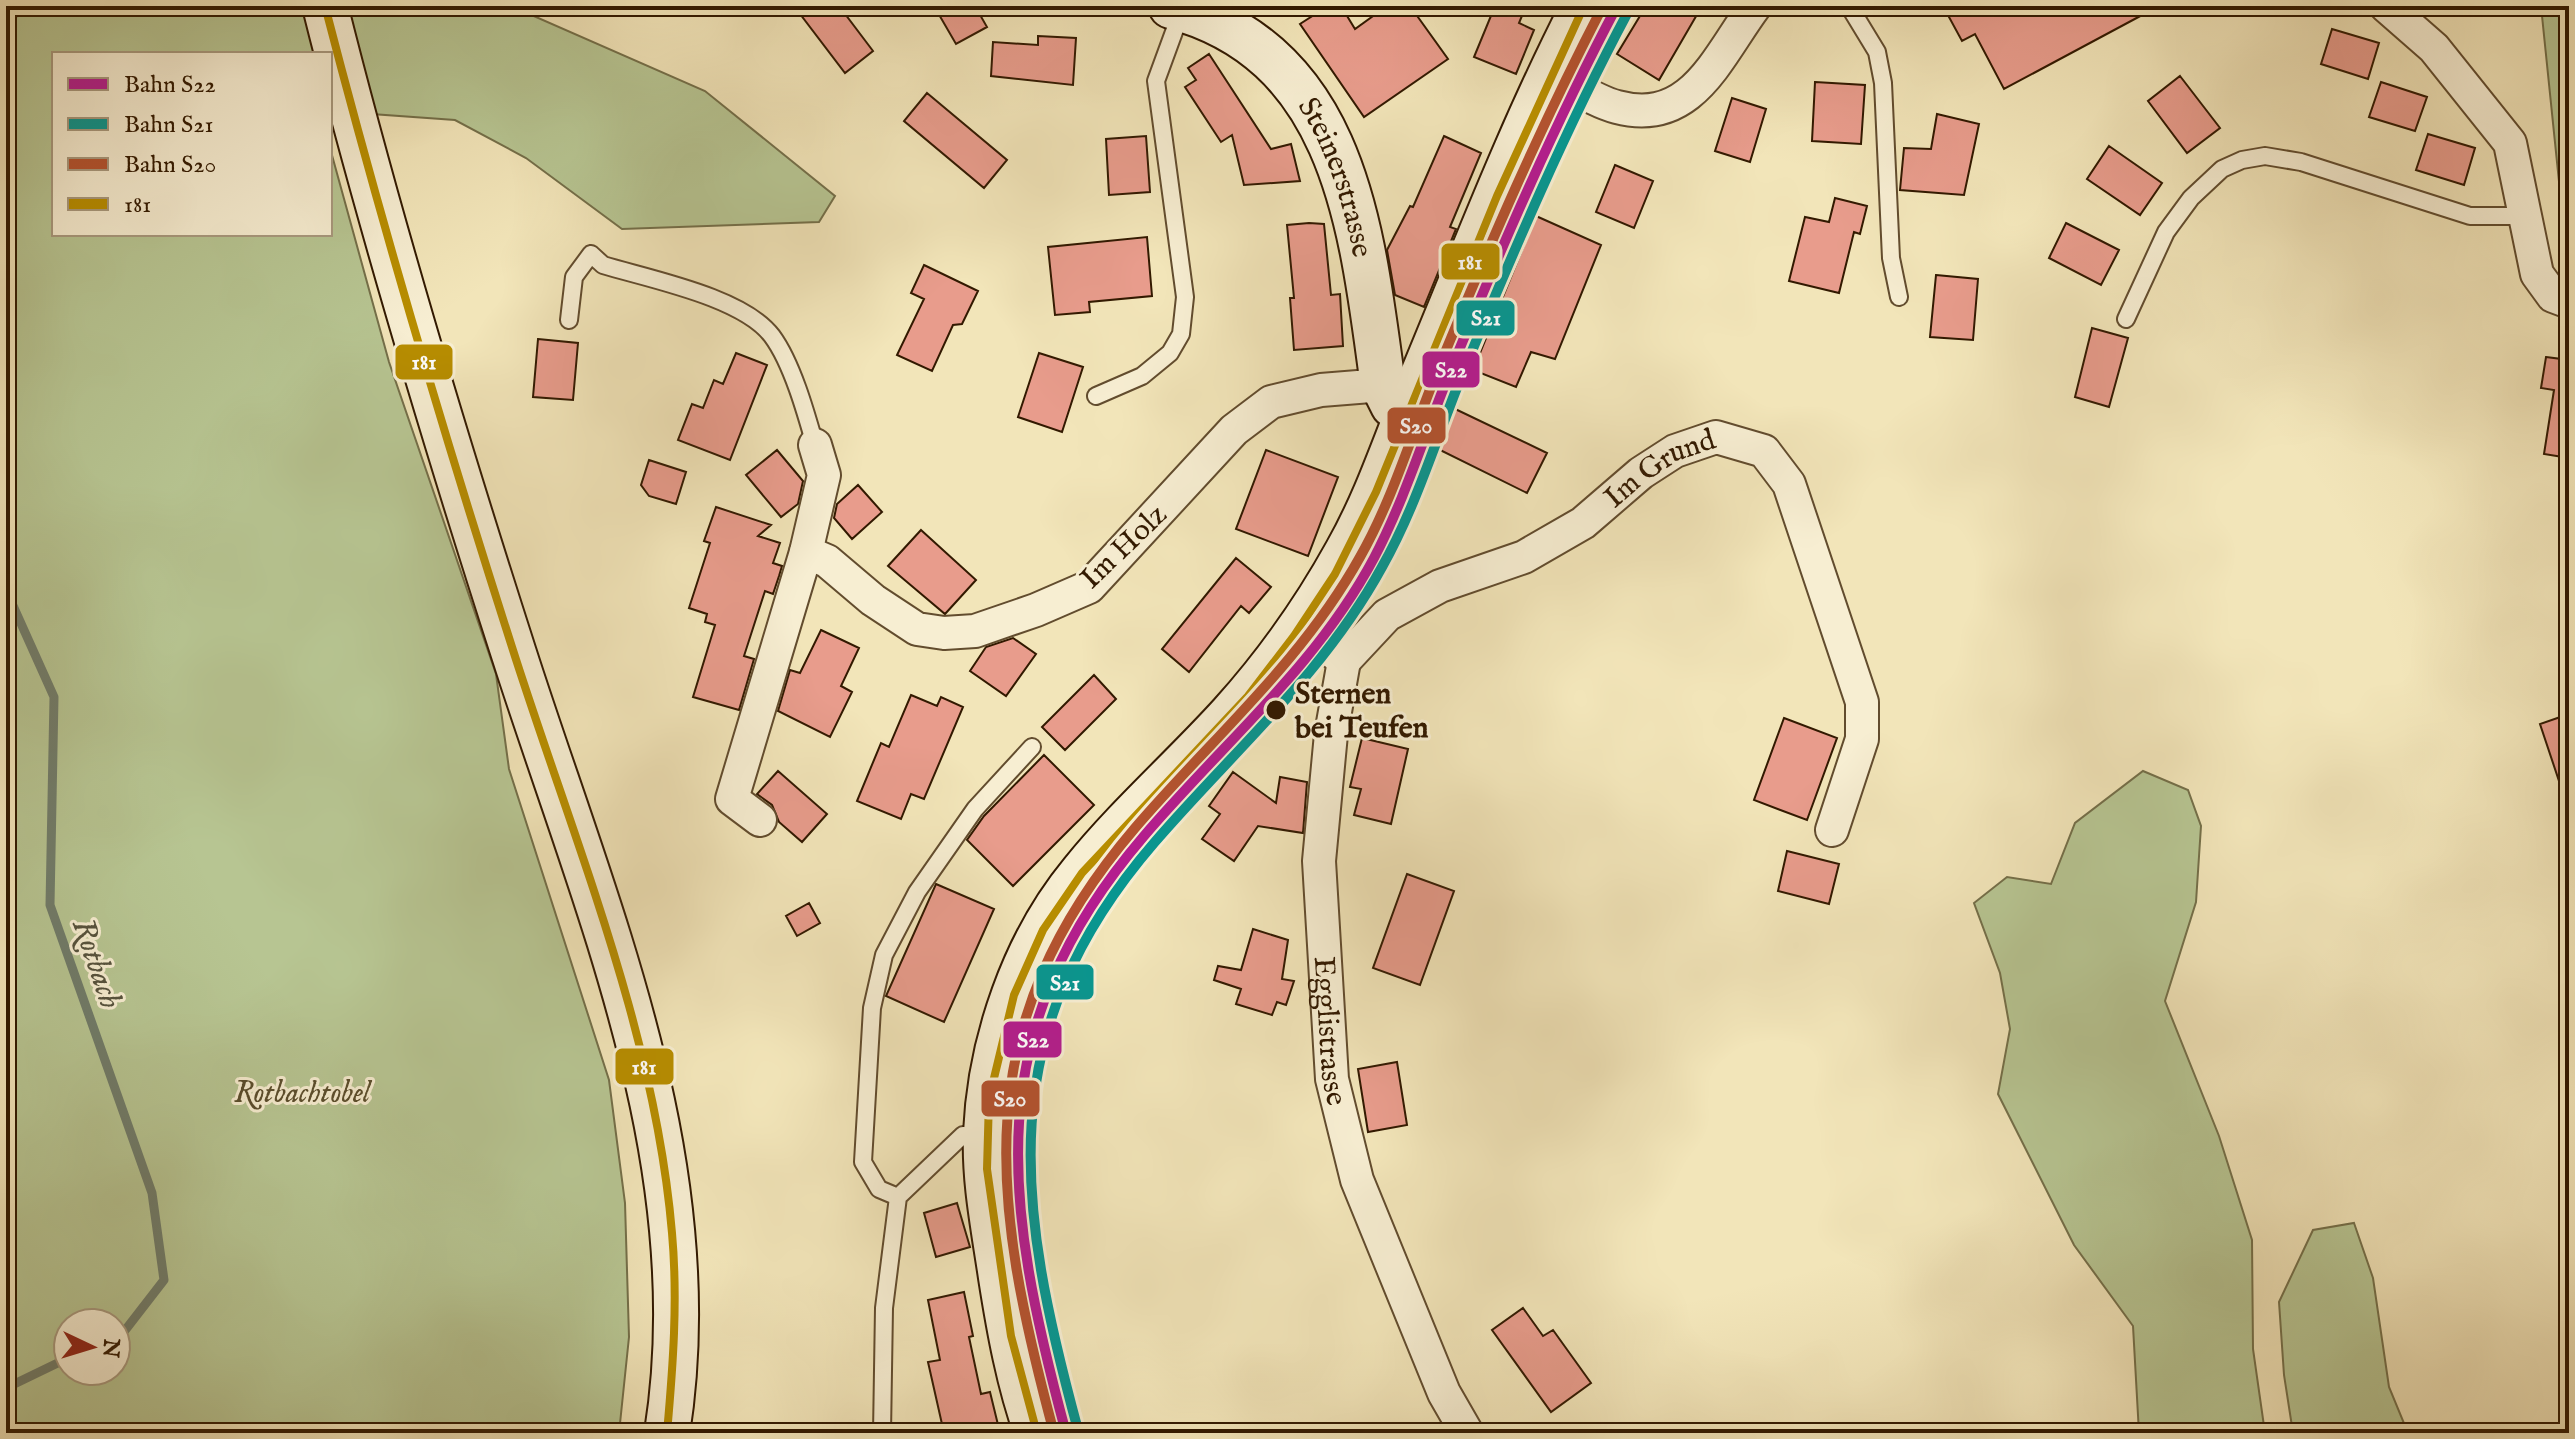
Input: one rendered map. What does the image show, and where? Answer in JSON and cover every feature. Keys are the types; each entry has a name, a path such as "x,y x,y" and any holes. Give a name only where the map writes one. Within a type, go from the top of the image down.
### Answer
{"street":[{"path":"325,6 412,333 618,970 657,1123 670,1212 675,1290 667,1433"},
{"path":"1037,1433 1007,1316 988,1196 986,1136 998,1047 1029,960 1078,877 1127,819 1231,714 1302,626 1350,547 1396,398 1584,6"},
{"path":"1549,74 1614,106 1649,113 1676,105 1698,87 1755,6"},
{"path":"2386,6 2434,48 2510,143 2537,274 2553,296 2569,302"},
{"name":"Steinerstrasse","path":"1177,7 1230,17 1277,67 1325,127 1355,205 1396,398"},
{"name":"Im Holz","path":"806,552 827,561 873,600 917,629 944,633 975,631 1089,587 1234,430 1271,402 1321,390 1396,398"},
{"name":"Im Grund","path":"1344,661 1387,615 1440,586 1524,557 1583,523 1641,473 1675,451 1716,437 1764,451 1789,484 1862,702 1862,739 1832,830"},
{"path":"760,820 732,799 806,552 824,475 815,445"},
{"path":"1302,626 1344,661"},
{"name":"Egglistrasse","path":"1344,661 1331,734 1319,861 1332,1079 1357,1180 1444,1393 1467,1433"}],"lane":[{"path":"1849,6 1877,52 1883,83 1891,258 1899,297"},
{"path":"1096,396 1142,376 1170,353 1181,334 1185,297 1156,81 1177,7"},
{"path":"2126,319 2166,232 2183,209 2222,169 2242,160 2265,156 2301,162 2470,216 2523,216"},
{"path":"569,320 574,277 591,254 603,265 745,312 772,336 807,414 815,445"},
{"path":"898,1197 879,1189 863,1162 872,1008 884,955 917,892 967,821 1032,747"},
{"path":"882,1433 884,1308 898,1197 963,1135 986,1136"}],"green space":[{"name":"Rotbachtobel","path":"6,6 511,6 705,91 835,196 819,222 622,229 526,158 455,120 332,111 332,52 52,52 52,236 332,236 332,155 389,362 496,674 509,769 609,1080 625,1203 629,1337 619,1433 6,1433"},
{"path":"2541,6 2569,6 2569,241 2565,240"},
{"path":"2143,771 2188,790 2201,826 2196,902 2165,1001 2219,1136 2252,1240 2253,1349 2265,1433 2139,1433 2133,1326 2074,1245 1998,1094 2010,1029 2000,973 1974,903 2007,877 2051,884 2075,823"},
{"path":"2354,1223 2373,1278 2389,1387 2408,1433 2293,1433 2284,1375 2279,1302 2313,1230"}],"building":[{"path":"794,6 839,6 873,51 845,73"},
{"path":"934,6 975,6 987,27 956,44"},
{"path":"1328,6 1341,6 1355,29 1387,6 1410,6 1448,59 1364,117 1300,24"},
{"path":"1495,6 1526,6 1519,23 1534,30 1516,74 1474,57"},
{"path":"1646,6 1702,6 1659,80 1617,54"},
{"path":"1943,6 2159,6 2004,89 1975,34 1962,41"},
{"path":"2332,29 2379,43 2368,79 2321,64"},
{"path":"1038,36 1076,38 1073,85 991,76 993,42 1038,45"},
{"path":"1209,54 1271,149 1291,144 1300,181 1244,185 1232,135 1221,142 1185,87 1196,80 1188,68"},
{"path":"2180,76 2220,128 2187,153 2148,101"},
{"path":"1815,82 1865,85 1861,144 1812,141"},
{"path":"2381,82 2427,97 2415,131 2369,117"},
{"path":"927,93 1007,160 984,188 904,121"},
{"path":"1732,98 1766,109 1750,162 1715,151"},
{"path":"1937,114 1979,124 1964,195 1900,190 1904,148 1931,149"},
{"path":"2428,134 2475,148 2464,185 2416,170"},
{"path":"1146,136 1150,192 1109,195 1106,139"},
{"path":"1444,136 1481,153 1450,227 1456,229 1424,307 1395,295 1387,250 1410,206 1413,207"},
{"path":"2109,146 2162,183 2140,215 2087,179"},
{"path":"1615,165 1653,181 1634,228 1596,212"},
{"path":"1835,198 1867,206 1860,234 1854,232 1839,293 1789,281 1805,217 1829,222"},
{"path":"1536,216 1601,245 1555,359 1531,352 1516,387 1473,370"},
{"path":"2066,223 2119,250 2101,285 2049,258"},
{"path":"1324,224 1331,295 1340,294 1343,346 1294,350 1290,298 1294,298 1287,225"},
{"path":"1147,237 1152,296 1089,302 1090,312 1055,315 1048,247"},
{"path":"924,265 978,291 962,324 953,325 932,371 897,355 924,299 911,293"},
{"path":"1936,275 1978,279 1973,340 1930,337"},
{"path":"2092,328 2128,338 2109,407 2075,397"},
{"path":"538,339 578,343 573,400 533,397"},
{"path":"736,353 767,365 730,460 678,440 692,404 703,408 714,380 723,384"},
{"path":"1039,353 1083,367 1062,432 1018,417"},
{"path":"2546,357 2569,360 2569,458 2544,454 2554,390 2541,388"},
{"path":"1451,407 1547,453 1527,493 1432,446"},
{"path":"777,450 803,481 798,504 781,517 746,475"},
{"path":"1266,450 1338,477 1308,556 1236,529"},
{"path":"649,460 686,472 676,504 649,496 641,485"},
{"path":"858,485 882,512 852,539 834,518 837,504"},
{"path":"716,507 771,525 758,536 780,543 773,563 782,566 779,576 773,594 765,591 744,656 754,659 739,710 693,697 715,625 705,622 707,614 689,608 710,543 704,541"},
{"path":"921,530 976,580 945,614 888,566"},
{"path":"1236,558 1271,587 1249,613 1241,606 1189,672 1162,649"},
{"path":"821,630 859,648 841,686 852,692 830,737 778,711 790,670 800,673"},
{"path":"1013,638 1036,654 1006,696 970,671 986,647"},
{"path":"1094,675 1116,699 1065,750 1042,727"},
{"path":"911,695 937,706 941,697 963,707 924,799 911,794 901,819 857,801 881,743 889,747"},
{"path":"2569,714 2569,798 2565,799 2540,724"},
{"path":"1784,718 1837,738 1807,820 1754,800"},
{"path":"1362,738 1408,749 1391,824 1354,815 1361,789 1350,787"},
{"path":"1044,755 1094,805 1013,886 967,840 984,816"},
{"path":"778,771 827,814 802,842 779,822 772,805 757,794"},
{"path":"1233,772 1276,803 1280,777 1307,782 1303,833 1258,826 1234,861 1202,839 1220,814 1209,806"},
{"path":"1787,851 1839,864 1829,904 1778,891"},
{"path":"1407,874 1454,891 1420,985 1373,968"},
{"path":"936,884 994,909 944,1022 886,996"},
{"path":"809,903 820,923 797,936 786,916"},
{"path":"1253,929 1288,940 1282,979 1294,981 1286,1005 1277,1002 1272,1015 1236,1004 1241,989 1214,980 1218,966 1241,970"},
{"path":"1397,1062 1407,1125 1368,1132 1358,1069"},
{"path":"957,1203 970,1247 936,1257 924,1213"},
{"path":"964,1292 973,1336 969,1337 981,1394 990,1392 1000,1433 944,1433 928,1362 940,1360 928,1300"},
{"path":"1523,1308 1543,1336 1553,1330 1591,1383 1551,1412 1492,1330"}],"waterway":[{"path":"6,16 41,6"},
{"name":"Rotbach","path":"6,590 54,697 50,905 152,1193 164,1280 132,1321"},
{"name":"Rotbach","path":"6,1388 52,1366"}],"rail line":[{"name":"S20","path":"1054,1433 1016,1268 1007,1191 1008,1117 1018,1045 1042,973 1080,901 1135,828 1283,666 1337,595 1360,557 1392,489 1496,233 1603,6"},
{"name":"S22","path":"1066,1433 1029,1270 1019,1194 1019,1121 1030,1050 1053,979 1090,908 1144,836 1297,669 1351,597 1374,558 1509,233 1550,141 1617,6"},
{"name":"S21","path":"1078,1430 1041,1270 1032,1195 1032,1123 1042,1053 1064,983 1101,914 1154,843 1305,678 1359,606 1382,567 1415,497 1462,375 1540,192 1628,12"}],"transit line":[{"name":"181","path":"325,6 438,408 512,647 608,936 648,1083 663,1158 674,1258 674,1333 667,1433"},
{"name":"181","path":"1037,1433 1011,1336 987,1169 989,1099 1014,995 1043,930 1082,873 1248,696 1294,636 1335,574 1376,492 1497,196 1584,6"}],"place":[{"name":"Sternen bei Teufen","path":"1276,710"}]}
